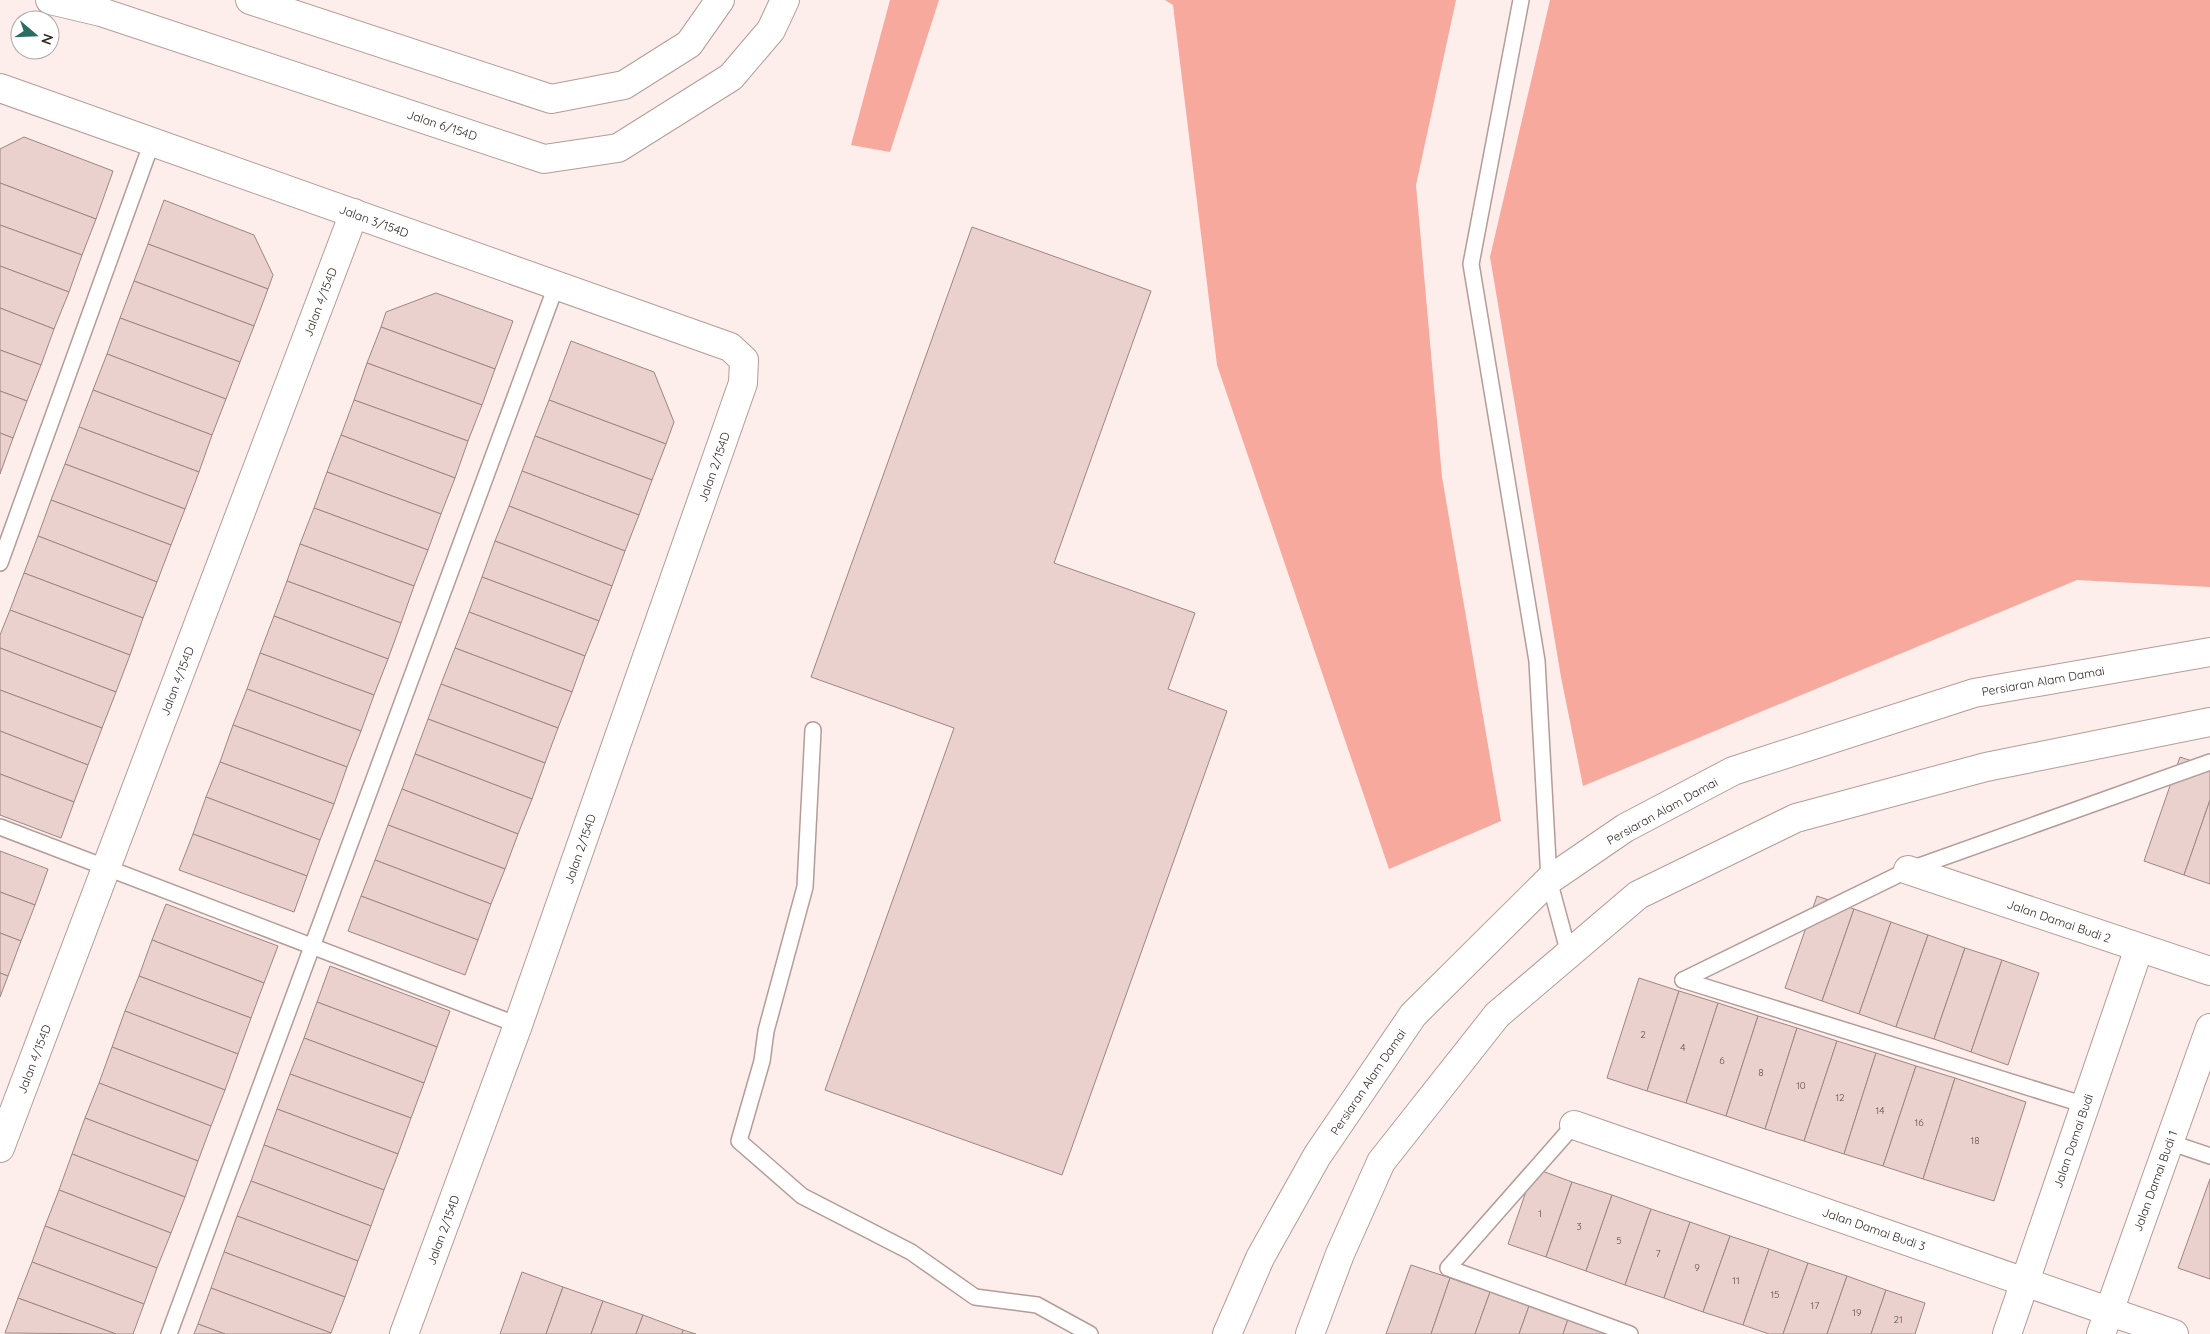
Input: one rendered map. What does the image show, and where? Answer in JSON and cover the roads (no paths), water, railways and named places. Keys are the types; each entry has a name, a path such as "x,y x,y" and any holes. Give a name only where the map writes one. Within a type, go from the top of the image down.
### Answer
{"street":[{"name":"Jalan 6/154D","path":"50,0 101,12 544,158 618,148 731,77 771,30 785,0"},
{"path":"250,0 550,99 624,84 688,44 720,0"},
{"name":"Jalan 3/154D","path":"0,88 730,347 744,360"},
{"name":"Jalan 4/154D","path":"0,1148 354,213"},
{"name":"Jalan 2/154D","path":"404,1334 518,1025 743,383 744,360"},
{"name":"Persiaran Alam Damai","path":"1227,1334 1260,1258 1317,1156 1413,1015 1549,880 1625,828 1733,771 1974,693 2210,652"},
{"path":"1310,1334 1340,1254 1381,1162 1497,1015 1638,895 1796,818 1986,767 2210,722"},
{"name":"Jalan Damai Budi 2","path":"1908,870 2210,972"},
{"name":"Jalan Damai Budi","path":"2007,1334 2140,948"},
{"name":"Jalan Damai Budi 1","path":"2105,1323 2210,1028"},
{"name":"Jalan Damai Budi 3","path":"1574,1125 2025,1281 2105,1323 2174,1334"}],"lane":[{"path":"1521,0 1471,264 1537,661 1549,880 1569,954"},
{"path":"0,563 152,142"},
{"path":"169,1334 556,286"},
{"path":"813,730 805,887 766,1030 762,1061 739,1141 802,1196 911,1252 976,1297 1037,1305 1090,1334"},
{"path":"2085,1105 1684,980 1908,870 2210,762"},
{"path":"0,827 518,1025"},
{"path":"1574,1125 1448,1268 1630,1334"},
{"path":"2170,1142 2210,1156"}]}
